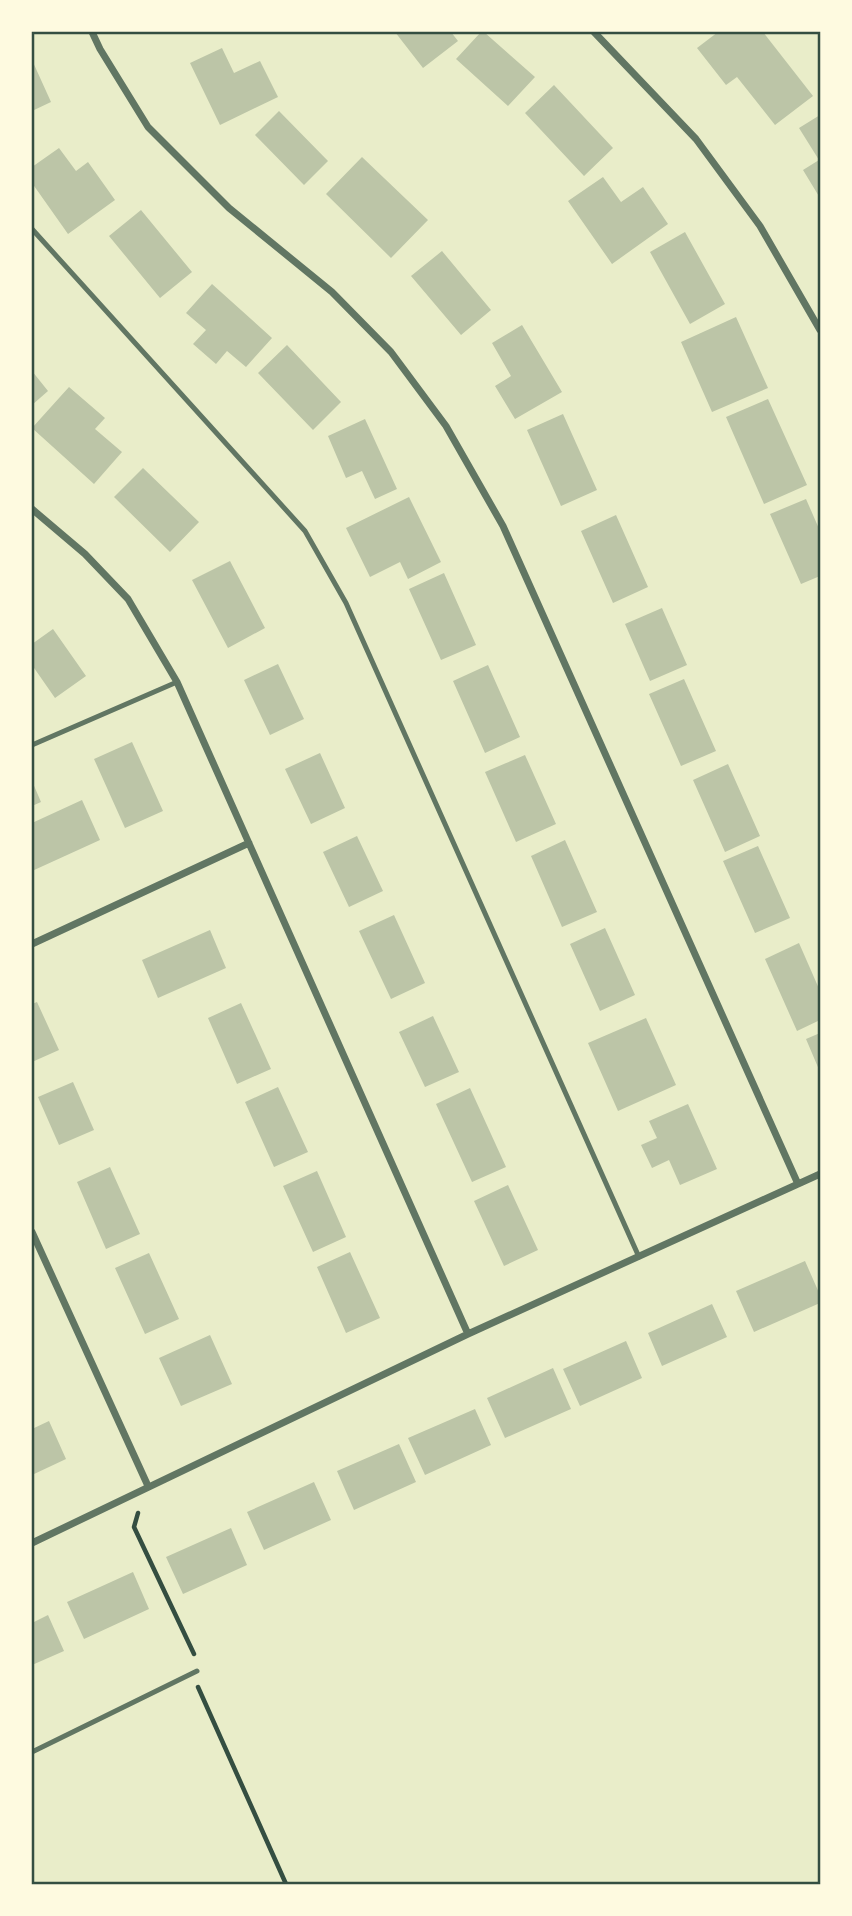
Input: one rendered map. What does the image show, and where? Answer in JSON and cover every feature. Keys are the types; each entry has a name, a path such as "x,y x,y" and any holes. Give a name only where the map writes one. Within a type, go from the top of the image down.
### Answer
{"street":[{"path":"92,32 148,127 229,208 332,292 391,352 446,426 503,526 798,1184"},
{"path":"594,32 696,139 760,226 821,330"},
{"path":"32,509 85,554 128,599 177,682 468,1334"},
{"path":"32,944 249,844"},
{"path":"32,1543 468,1334 821,1174"},
{"path":"32,1232 148,1486"}],"lane":[{"path":"32,229 305,531 346,603 639,1257"},
{"path":"32,745 177,682"},
{"path":"32,1752 197,1671"}],"building":[{"path":"395,32 451,32 458,41 423,68"},
{"path":"481,32 535,77 508,106 456,59"},
{"path":"718,32 763,32 813,96 775,125 737,77 726,85 697,48"},
{"path":"222,48 234,73 260,61 278,97 220,125 190,63"},
{"path":"32,60 51,102 32,111"},
{"path":"554,85 613,148 584,176 525,113"},
{"path":"279,111 328,161 304,185 255,135"},
{"path":"820,115 820,198 803,170 819,160 799,128"},
{"path":"59,148 76,171 88,162 115,200 68,234 32,183 32,167"},
{"path":"362,157 428,220 391,258 326,194"},
{"path":"603,177 621,202 643,187 668,224 612,264 568,201"},
{"path":"141,210 192,272 160,298 109,236"},
{"path":"685,232 725,304 690,324 650,252"},
{"path":"442,251 491,310 461,335 411,276"},
{"path":"212,284 272,338 246,367 227,351 216,364 193,344 206,330 186,313"},
{"path":"736,317 768,388 712,412 681,342"},
{"path":"522,325 562,392 515,419 495,386 511,376 492,343"},
{"path":"287,345 341,402 313,430 258,373"},
{"path":"32,371 48,391 32,405"},
{"path":"69,387 105,418 95,429 122,452 94,484 32,428"},
{"path":"768,399 807,485 764,504 726,417"},
{"path":"563,414 597,490 561,506 527,430"},
{"path":"365,419 397,489 375,499 362,471 346,478 328,436"},
{"path":"143,468 199,522 170,552 114,497"},
{"path":"409,497 441,562 408,579 400,562 370,577 346,528"},
{"path":"806,499 820,531 820,576 801,584 770,514"},
{"path":"616,515 648,587 613,603 581,531"},
{"path":"230,561 265,628 228,648 192,580"},
{"path":"444,573 476,645 441,660 409,589"},
{"path":"662,608 687,665 650,681 625,624"},
{"path":"53,629 86,676 55,698 32,665 32,644"},
{"path":"278,664 304,719 270,735 244,680"},
{"path":"488,665 520,737 485,753 453,681"},
{"path":"684,679 716,751 681,766 649,694"},
{"path":"132,742 163,811 125,828 94,759"},
{"path":"320,753 345,808 311,824 285,769"},
{"path":"525,755 556,824 516,842 485,772"},
{"path":"728,764 760,836 725,852 693,780"},
{"path":"32,781 41,802 32,806"},
{"path":"82,800 100,840 32,871 32,823"},
{"path":"357,836 383,891 349,907 323,852"},
{"path":"565,840 597,912 562,927 531,856"},
{"path":"758,846 790,918 755,933 723,861"},
{"path":"394,915 425,983 391,999 359,931"},
{"path":"605,928 635,995 600,1011 570,944"},
{"path":"210,930 226,968 158,998 142,960"},
{"path":"799,943 820,991 820,1020 797,1031 765,959"},
{"path":"37,1002 59,1050 32,1062 32,1004"},
{"path":"241,1003 271,1069 237,1084 208,1018"},
{"path":"433,1016 459,1072 425,1087 399,1032"},
{"path":"646,1018 676,1085 618,1111 588,1043"},
{"path":"820,1033 820,1072 806,1039"},
{"path":"73,1082 94,1130 59,1145 38,1097"},
{"path":"278,1087 308,1152 274,1167 245,1102"},
{"path":"470,1088 506,1167 472,1182 436,1104"},
{"path":"688,1104 717,1169 680,1185 669,1160 652,1168 641,1145 657,1138 649,1121"},
{"path":"110,1167 140,1234 106,1249 77,1182"},
{"path":"317,1171 346,1237 313,1252 283,1186"},
{"path":"508,1185 538,1250 504,1266 474,1201"},
{"path":"350,1252 380,1318 346,1333 317,1267"},
{"path":"149,1253 179,1319 145,1334 115,1268"},
{"path":"805,1261 820,1295 820,1303 754,1332 736,1291"},
{"path":"712,1304 727,1337 662,1366 648,1333"},
{"path":"210,1335 232,1384 181,1406 159,1358"},
{"path":"626,1341 642,1378 580,1406 563,1369"},
{"path":"553,1368 571,1409 505,1438 487,1398"},
{"path":"475,1409 491,1445 425,1475 408,1438"},
{"path":"49,1421 66,1459 32,1475 32,1429"},
{"path":"399,1444 416,1482 354,1510 337,1471"},
{"path":"314,1482 331,1520 264,1550 247,1512"},
{"path":"231,1528 247,1565 183,1594 166,1557"},
{"path":"133,1572 149,1609 84,1639 67,1602"},
{"path":"48,1615 64,1651 32,1665 32,1623"}]}
